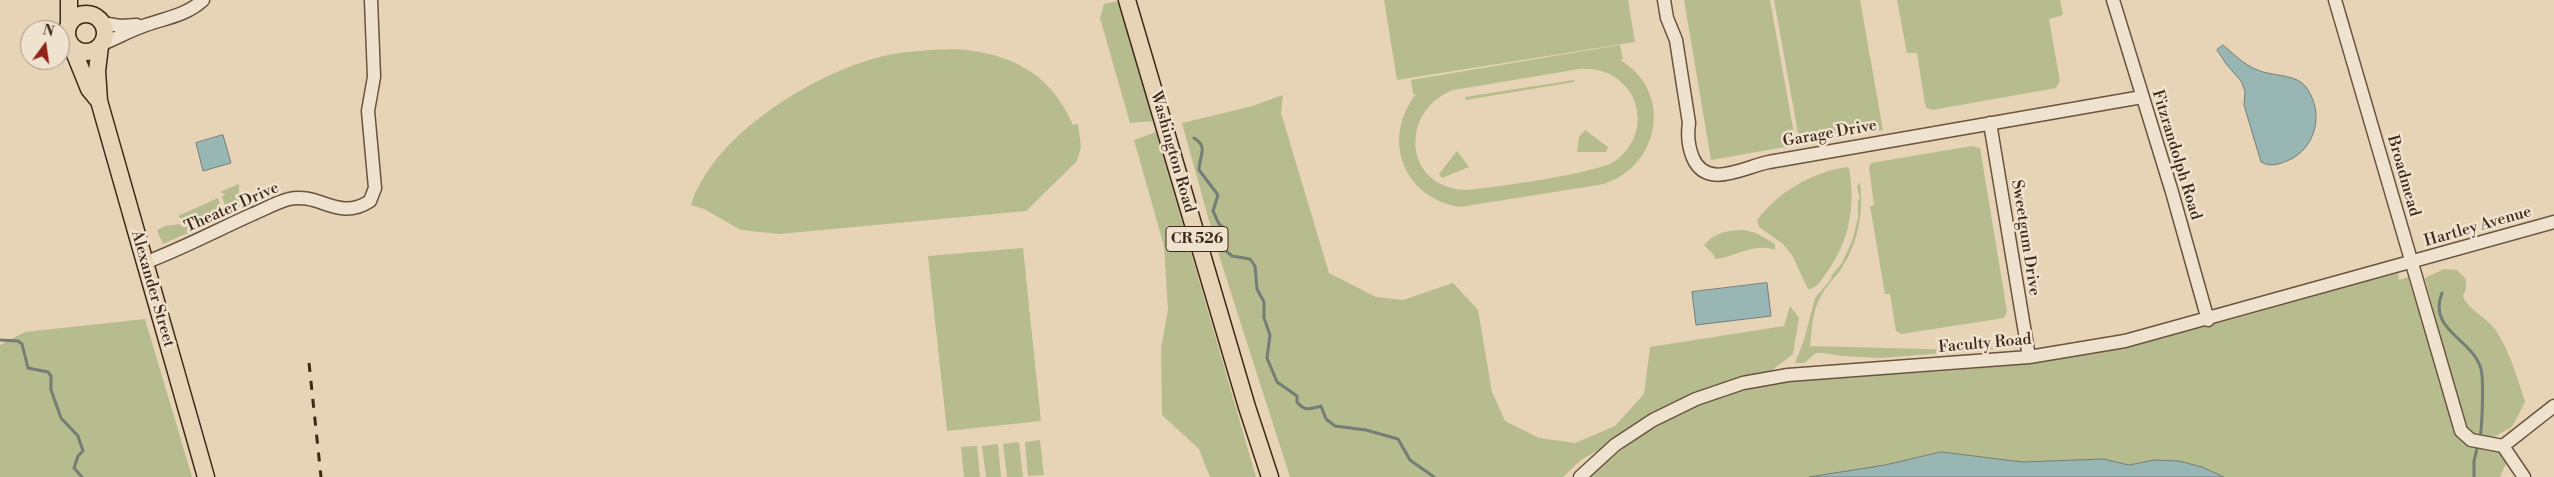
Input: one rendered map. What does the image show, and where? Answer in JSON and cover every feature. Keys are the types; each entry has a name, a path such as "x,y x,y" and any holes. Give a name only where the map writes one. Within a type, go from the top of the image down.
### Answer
{"main road":[{"path":"69,0 69,20"},
{"path":"70,42 72,47 83,52 95,50 101,45 106,34 99,20 83,0"},
{"name":"Washington Road","path":"1127,0 1244,398 1270,477"},
{"path":"70,23 73,19 84,14 99,20"},
{"name":"Alexander Street","path":"101,45 97,71 99,101 206,477"},
{"name":"Alexander Street","path":"72,47 89,90 99,101"}],"street":[{"path":"99,20 120,26 145,25 171,19 191,9 203,0"},
{"name":"Theater Drive","path":"144,263 179,250 221,228 287,199 312,199 344,210 353,209 370,201 375,188 368,111 374,77 370,0"},
{"name":"Garage Drive","path":"1664,0 1667,18 1676,40 1689,123 1687,135 1689,149 1696,166 1709,175 1727,174 1769,162 2142,97"},
{"name":"Fitzrandolph Road","path":"2113,0 2208,320"},
{"name":"Broadmead","path":"2336,0 2411,263 2462,431 2471,440 2503,446"},
{"path":"101,45 145,25"},
{"name":"Sweetgum Drive","path":"1990,124 2029,358"},
{"name":"Hartley Avenue","path":"2411,263 2554,222"},
{"name":"Faculty Road","path":"1580,477 1615,444 1653,420 1696,399 1742,383 1788,375 2029,358 2125,341 2208,320 2411,263"},
{"path":"2524,477 2503,446 2554,406"}],"green space":[{"path":"1384,0 1628,0 1635,42 1397,80"},
{"path":"1684,0 1770,0 1796,145 1711,160"},
{"path":"1774,0 1860,0 1883,130 1800,144"},
{"path":"1897,0 2060,0 2063,15 2049,19 2060,81 2056,88 1932,110 1927,108 1917,53 1907,53"},
{"path":"1118,1 1153,121 1130,123 1100,18 1104,4"},
{"path":"1620,45 1623,59 1620,60 1637,73 1648,90 1653,108 1653,126 1648,145 1638,161 1623,174 1604,184 1460,207 1440,201 1424,192 1412,179 1404,164 1400,147 1400,129 1406,111 1416,94 1413,94 1411,80","holes":["1579,69 1599,70 1617,78 1630,92 1637,111 1636,133 1630,146 1615,161 1605,166 1567,175 1467,190 1448,187 1432,179 1422,167 1416,153 1416,137 1419,122 1427,109 1439,97 1454,90"]},
{"path":"955,49 993,55 1026,69 1053,91 1073,125 1078,124 1081,147 1077,161 1026,211 779,234 741,230 704,209 691,205 702,180 719,156 765,114 792,96 846,68 882,56 924,50"},
{"path":"1574,80 1574,82 1466,100 1465,97"},
{"path":"1283,95 1281,113 1329,273 1376,297 1403,300 1453,283 1478,310 1492,392 1505,421 1539,438 1575,443 1615,426 1644,394 1650,347 1784,326 1790,306 1799,318 1793,354 1771,371 1698,393 1581,460 1563,477 1290,477 1216,246 1182,123 1249,107"},
{"path":"1585,130 1608,147 1606,152 1577,152 1579,137"},
{"path":"1156,132 1256,477 1210,477 1199,449 1162,415 1161,348 1168,310 1164,246 1134,140"},
{"path":"1972,146 1980,148 2007,311 2004,318 1901,334 1896,331 1890,294 1885,294 1870,206 1874,205 1869,168 1871,163"},
{"path":"1457,151 1469,167 1442,178 1439,174"},
{"path":"1846,167 1849,168 1852,197 1849,224 1845,237 1833,263 1821,280 1816,286 1808,289 1792,255 1783,244 1759,227 1757,220 1775,200 1796,185 1820,174"},
{"path":"1860,183 1861,205 1856,238 1847,259 1821,296 1817,305 1810,346 1964,350 2019,345 2019,347 1881,358 1816,353 1804,363 1795,363 1804,340 1815,298 1842,263 1852,241 1858,218 1858,200 1860,199 1857,186"},
{"path":"239,184 239,209 228,213 222,197 225,194 220,192"},
{"path":"218,198 224,216 214,220 199,220 198,218 184,221 178,216"},
{"path":"180,224 181,226 190,224 191,227 195,225 201,227 163,244 157,230 165,226"},
{"path":"1744,230 1756,233 1775,244 1775,250 1768,248 1752,249 1715,259 1714,255 1704,245 1722,233"},
{"path":"1023,248 1041,421 947,431 928,256"},
{"path":"2444,269 2457,270 2466,279 2466,288 2463,296 2465,301 2495,329 2500,337 2513,364 2525,402 2512,427 2492,438 2471,432 2461,413 2425,278"},
{"path":"2398,273 2399,280 2408,277 2455,430 2499,449 2508,459 2500,477 2224,477 2202,467 2154,460 2129,465 2103,459 2023,462 1941,452 1885,465 1809,477 1591,477 1633,441 1664,421 1698,404 1737,390 1804,379 1964,369 2077,355 2198,329"},
{"path":"145,319 192,477 0,477 0,345 25,332"},
{"path":"1040,440 1044,475 1028,476 1025,442"},
{"path":"1019,442 1023,477 1007,477 1003,444"},
{"path":"998,444 1001,477 986,477 982,446"},
{"path":"977,446 980,477 964,477 961,447"}],"water":[{"path":"2223,45 2251,67 2263,72 2292,78 2306,87 2312,97 2316,119 2311,139 2297,155 2277,164 2267,165 2261,162 2244,105 2245,91 2241,81 2217,50"},
{"path":"223,135 231,163 203,171 196,143"},
{"path":"1767,283 1771,316 1696,325 1692,292"},
{"path":"1941,452 2023,462 2103,459 2129,465 2154,460 2179,461 2202,467 2224,477 1809,477 1885,465"}],"waterway":[{"path":"1194,138 1199,141 1202,148 1199,170 1218,195 1213,211 1219,224 1226,230 1226,251 1232,256 1250,259 1255,266 1257,289 1264,302 1264,318 1270,335 1267,358 1277,382 1297,396 1297,402 1303,407 1311,409 1321,406 1326,419 1335,426 1366,430 1398,439 1410,460 1434,477"},
{"path":"2442,293 2439,306 2441,316 2453,334 2476,359 2481,369 2482,404 2480,438"},
{"path":"0,340 18,341 22,344 28,368 48,372 51,376 51,390 61,418 78,436 83,451 78,456 74,468 82,477"},
{"path":"2474,477 2474,461 2478,444"}],"railway":[{"path":"309,363 321,477"}]}
